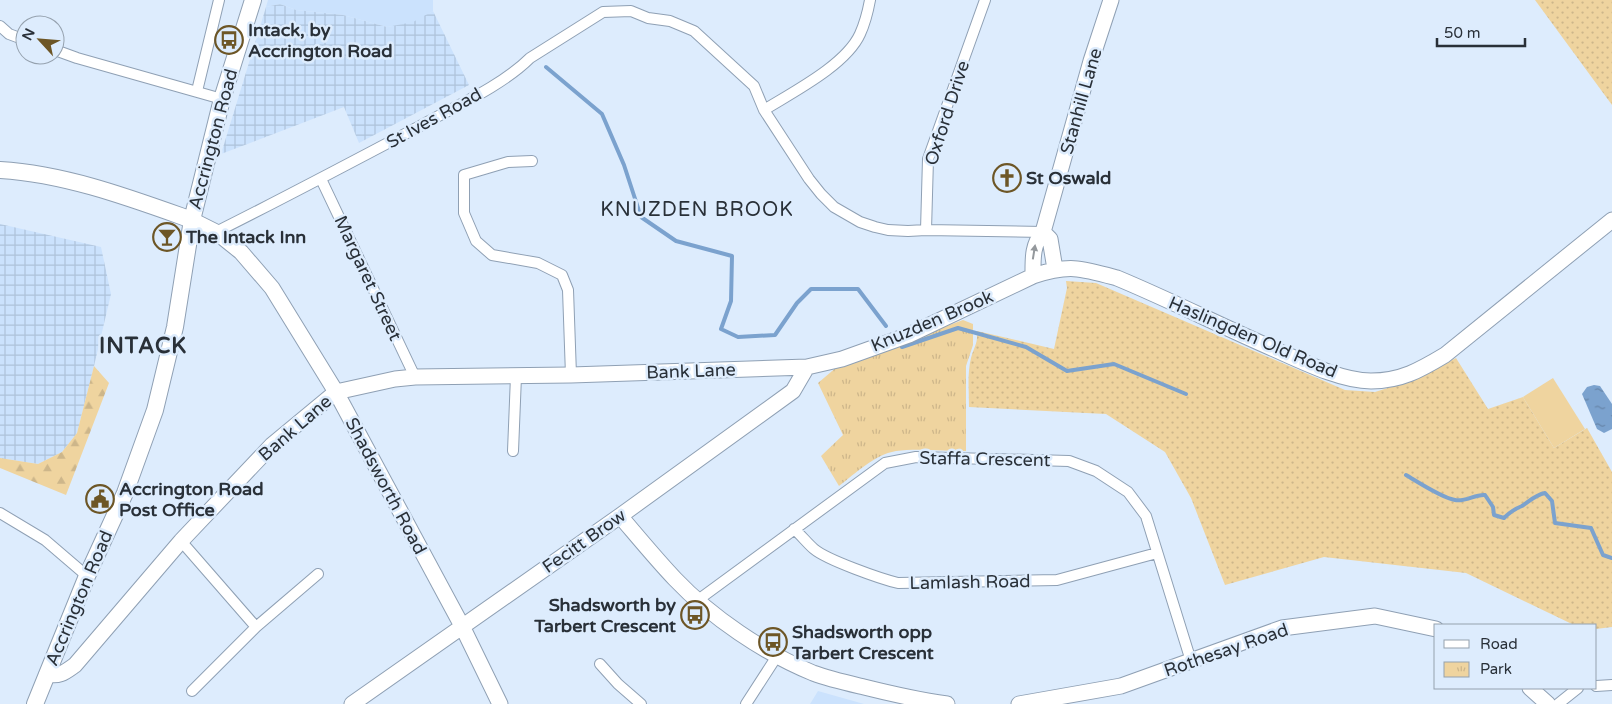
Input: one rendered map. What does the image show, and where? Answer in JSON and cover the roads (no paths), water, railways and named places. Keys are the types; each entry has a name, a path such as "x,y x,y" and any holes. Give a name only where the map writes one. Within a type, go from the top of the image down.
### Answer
{"main road":[{"name":"Accrington Road","path":"35,704 87,576 126,493 155,410 175,327 192,220 222,99 253,0"},
{"name":"Stanhill Lane","path":"1033,276 1036,240 1043,232 1091,61 1111,0"},
{"path":"0,170 62,179 121,195 192,220"},
{"name":"Shadsworth Road","path":"192,220 216,232 241,252 272,288 336,392 462,626 500,704"},
{"name":"Haslingden Old Road","path":"1056,269 1078,268 1117,278 1311,366 1357,380 1400,379 1446,355 1612,220"},
{"path":"1043,232 1050,239 1056,269"},
{"name":"Knuzden Brook","path":"807,368 909,335 1033,276 1056,269"},
{"name":"Bank Lane","path":"47,674 56,676 76,665 181,541 272,445 336,392 395,379 415,377 570,375 807,368"},
{"name":"Fecitt Brow","path":"353,704 620,516 793,391 807,368"},
{"path":"620,516 676,580 698,600 734,630 777,656 814,673 844,682 915,700 947,704"},
{"name":"Rothesay Road","path":"1019,704 1121,686 1282,628 1375,616 1434,629"},
{"path":"1531,689 1548,704"}],"street":[{"name":"Accrington Road","path":"197,91 219,0"},
{"path":"764,110 826,71 853,46 865,22 870,0"},
{"name":"Oxford Drive","path":"926,230 928,159 985,0"},
{"name":"St Ives Road","path":"216,232 322,179 474,97 530,58 603,12 631,11 648,18 670,21 694,30 754,86 764,110 809,179 821,194 834,207 860,222 874,227 898,231 1043,232"},
{"path":"0,26 9,34 15,36"},
{"path":"65,54 222,99"},
{"path":"532,161 508,162 464,175 464,213 476,241 492,255 538,263 562,275 568,290 570,375"},
{"name":"Margaret Street","path":"322,179 415,377"},
{"path":"513,451 516,376"},
{"name":"Staffa Crescent","path":"698,600 885,463 916,456 1070,462 1096,471 1128,492 1146,516 1191,661"},
{"path":"0,513 45,540 87,576"},
{"name":"Lamlash Road","path":"794,529 824,556 898,583 1057,580 1157,553"},
{"path":"181,541 256,627"},
{"path":"192,691 256,627 318,574"},
{"path":"746,704 777,656"},
{"path":"600,664 618,684 641,704"},
{"path":"1597,686 1612,685"},
{"path":"1558,704 1577,689"}],"water":[{"path":"1600,386 1612,404 1612,429 1604,433 1597,429 1582,394 1587,387"}],"waterway":[{"name":"Knuzden Brook","path":"546,67 602,114 624,165 641,217 676,241 732,256 731,301 721,329 738,337 775,335 797,303 811,289 858,289 886,326"},
{"name":"Knuzden Brook","path":"902,347 958,328 1026,347 1067,371 1114,364 1186,394"},
{"name":"Knuzden Brook","path":"1406,475 1450,499 1463,500 1485,495 1493,507 1494,515 1504,518 1512,511 1545,493 1552,501 1555,523 1591,528 1603,555 1612,558"}],"place":[{"name":"Intack, by Accrington Road","path":"229,40"},
{"name":"St Oswald","path":"1007,178"},
{"name":"The Intack Inn","path":"167,237"},
{"name":"Accrington Road Post Office","path":"100,499"},
{"name":"Shadsworth by Tarbert Crescent","path":"695,615"},
{"name":"Shadsworth opp Tarbert Crescent","path":"773,642"}],"district":[{"name":"KNUZDEN BROOK","path":"697,210"},
{"name":"INTACK","path":"143,346"}]}
